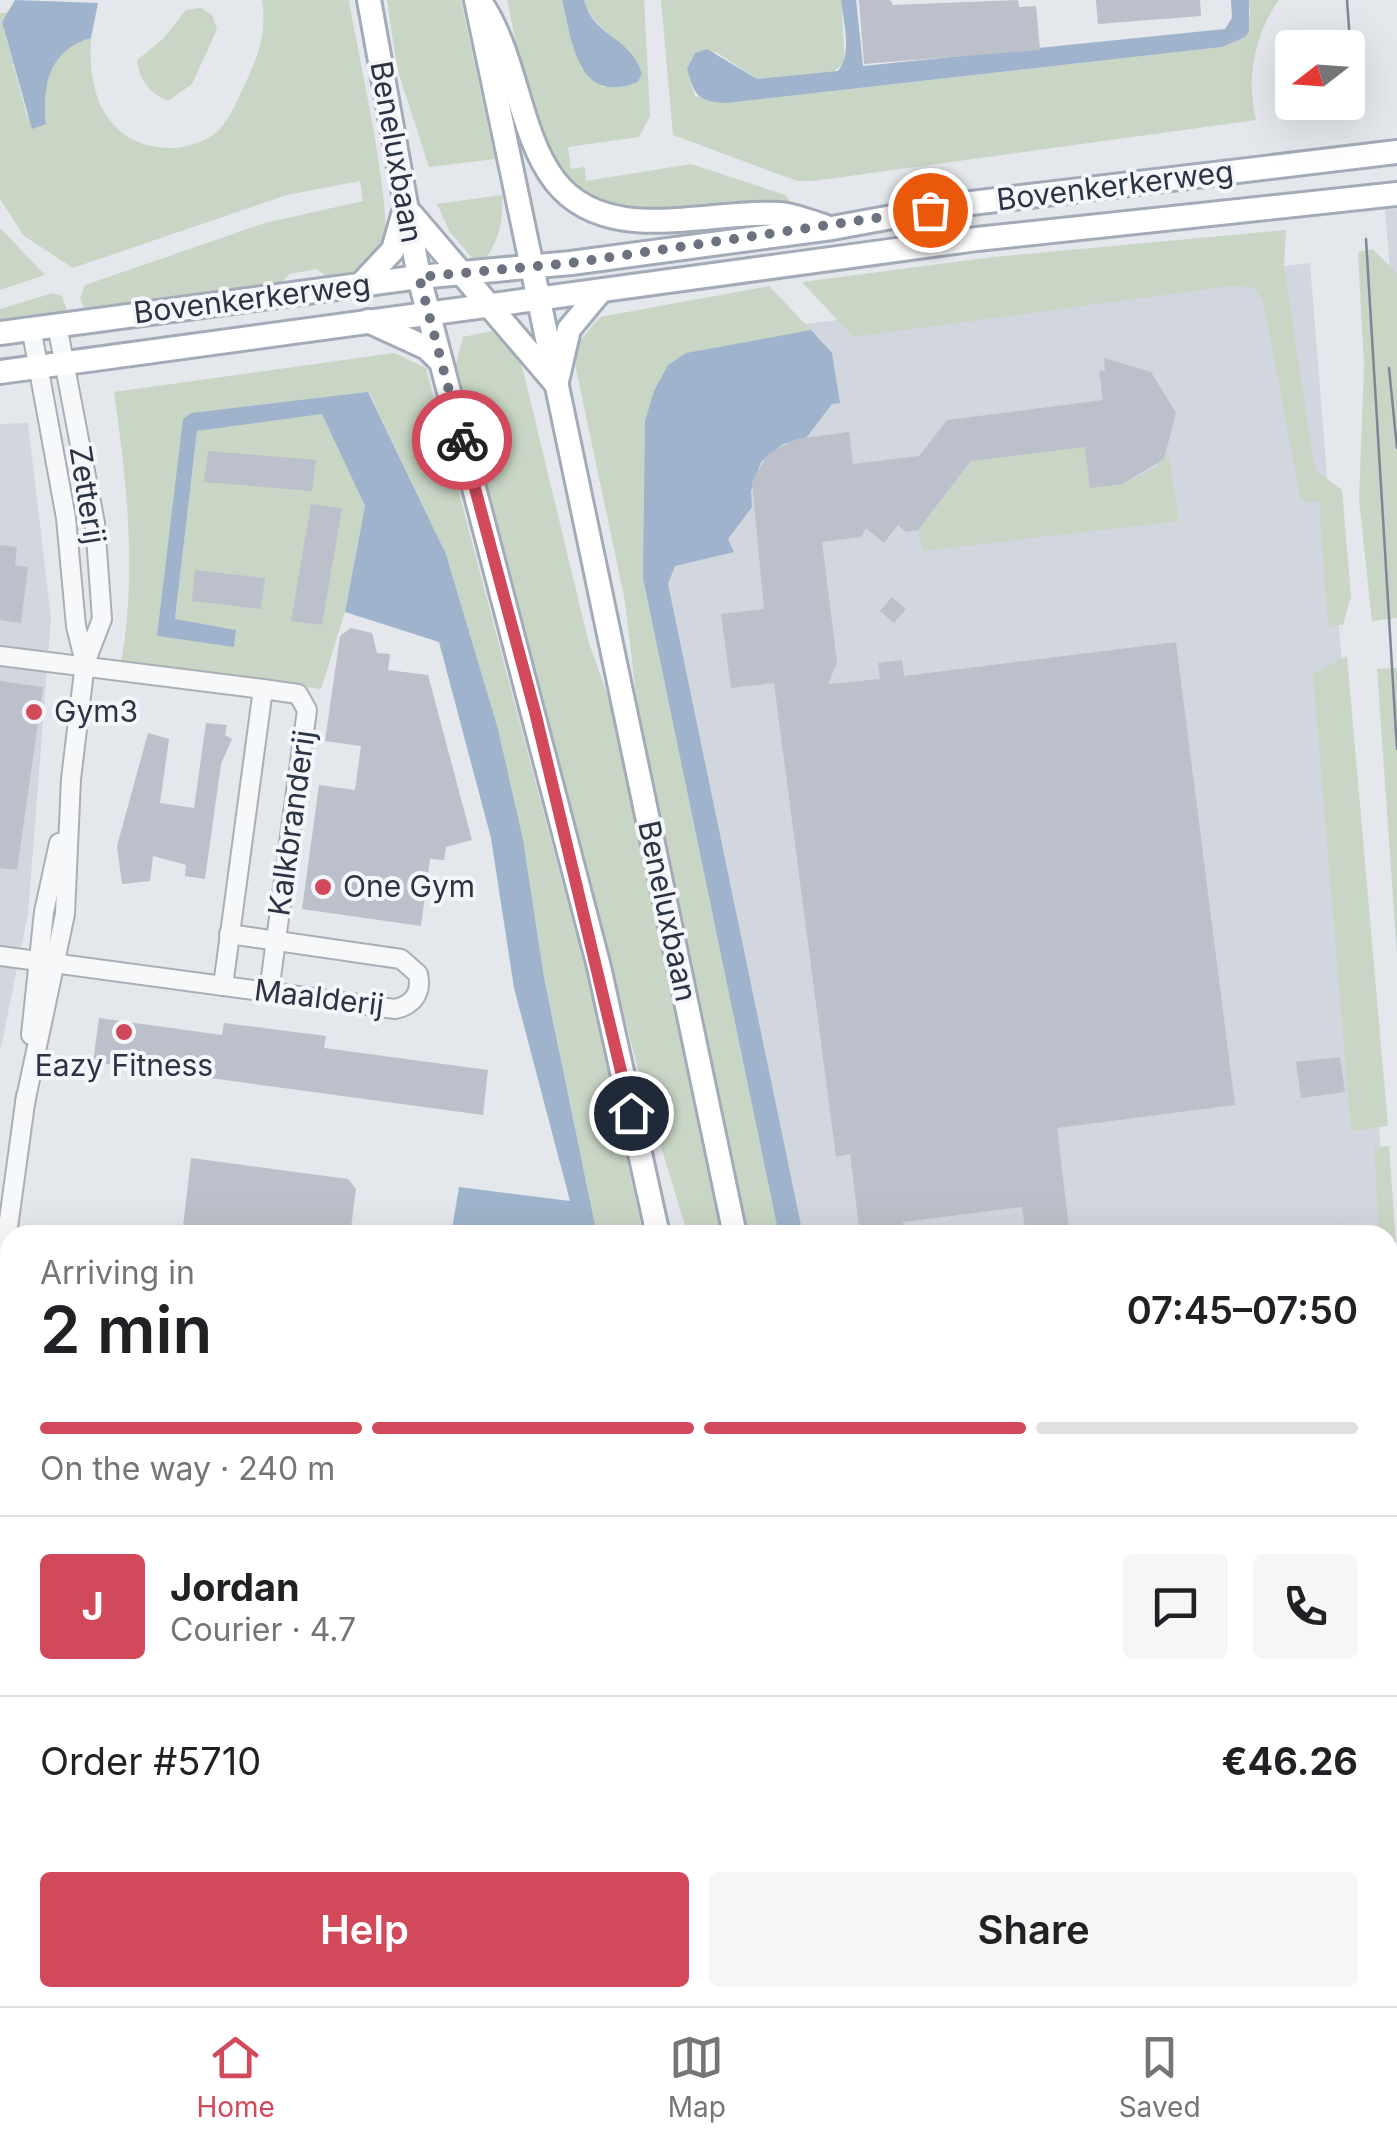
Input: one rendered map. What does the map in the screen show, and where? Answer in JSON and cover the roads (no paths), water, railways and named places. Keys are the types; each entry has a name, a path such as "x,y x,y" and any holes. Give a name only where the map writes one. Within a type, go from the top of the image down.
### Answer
{"main road":[{"name":"Beneluxbaan","path":"369,0 419,277 585,912 656,1225"},
{"name":"Beneluxbaan","path":"478,0 733,1225"},
{"path":"478,0 503,37 529,127 556,182 596,212 642,220 782,214 832,228"},
{"name":"Bovenkerkerweg","path":"0,333 360,284 532,267 832,228 963,204 1397,152"},
{"name":"Bovenkerkerweg","path":"0,372 428,312 539,302 977,239 1397,194"},
{"path":"406,207 557,386"},
{"path":"360,284 378,271 393,250 406,207"},
{"path":"557,386 570,329 599,292"},
{"path":"368,321 426,348 440,362"}],"street":[{"name":"Zetterij","path":"9,1225 48,962 85,664 102,619 95,523 57,325"},
{"name":"Zetterij","path":"31,327 66,518 76,626 85,664"},
{"name":"Kalkbranderij","path":"0,656 298,694 307,710 269,992"},
{"name":"Kalkbranderij","path":"223,986 263,689"},
{"name":"Maalderij","path":"0,956 395,1009 408,1005 419,988 418,974 401,958 229,934"}],"water":[{"path":"15,0 98,3 91,38 66,51 51,71 45,96 46,124 32,129 2,22"},
{"path":"562,0 584,0 596,22 636,60 642,73 638,82 618,87 590,78 575,51"},
{"path":"841,0 856,0 863,66 1225,29 1232,18 1231,0 1249,0 1249,31 1245,37 1222,47 727,103 699,96 687,69 695,53 707,49 757,79 838,71 846,46"},
{"path":"811,330 832,353 840,403 832,404 806,438 783,444 761,462 751,491 752,507 728,539 734,552 675,566 668,584 801,1225 777,1225 643,578 645,421 654,391 668,365 686,353"},
{"path":"368,392 446,554 498,729 523,839 544,977 595,1225 453,1225 459,1187 570,1201 514,988 491,838 439,642 345,612 365,506 322,414 197,431 175,619 236,630 234,647 157,636 183,419 191,413"}],"tram line":[{"path":"1347,0 1349,30"},
{"path":"1366,239 1397,749"},
{"path":"1389,368 1397,448"}],"place":[{"name":"Gym3","path":"34,712"},
{"name":"One Gym","path":"323,887"},
{"name":"Eazy Fitness","path":"124,1032"}]}
